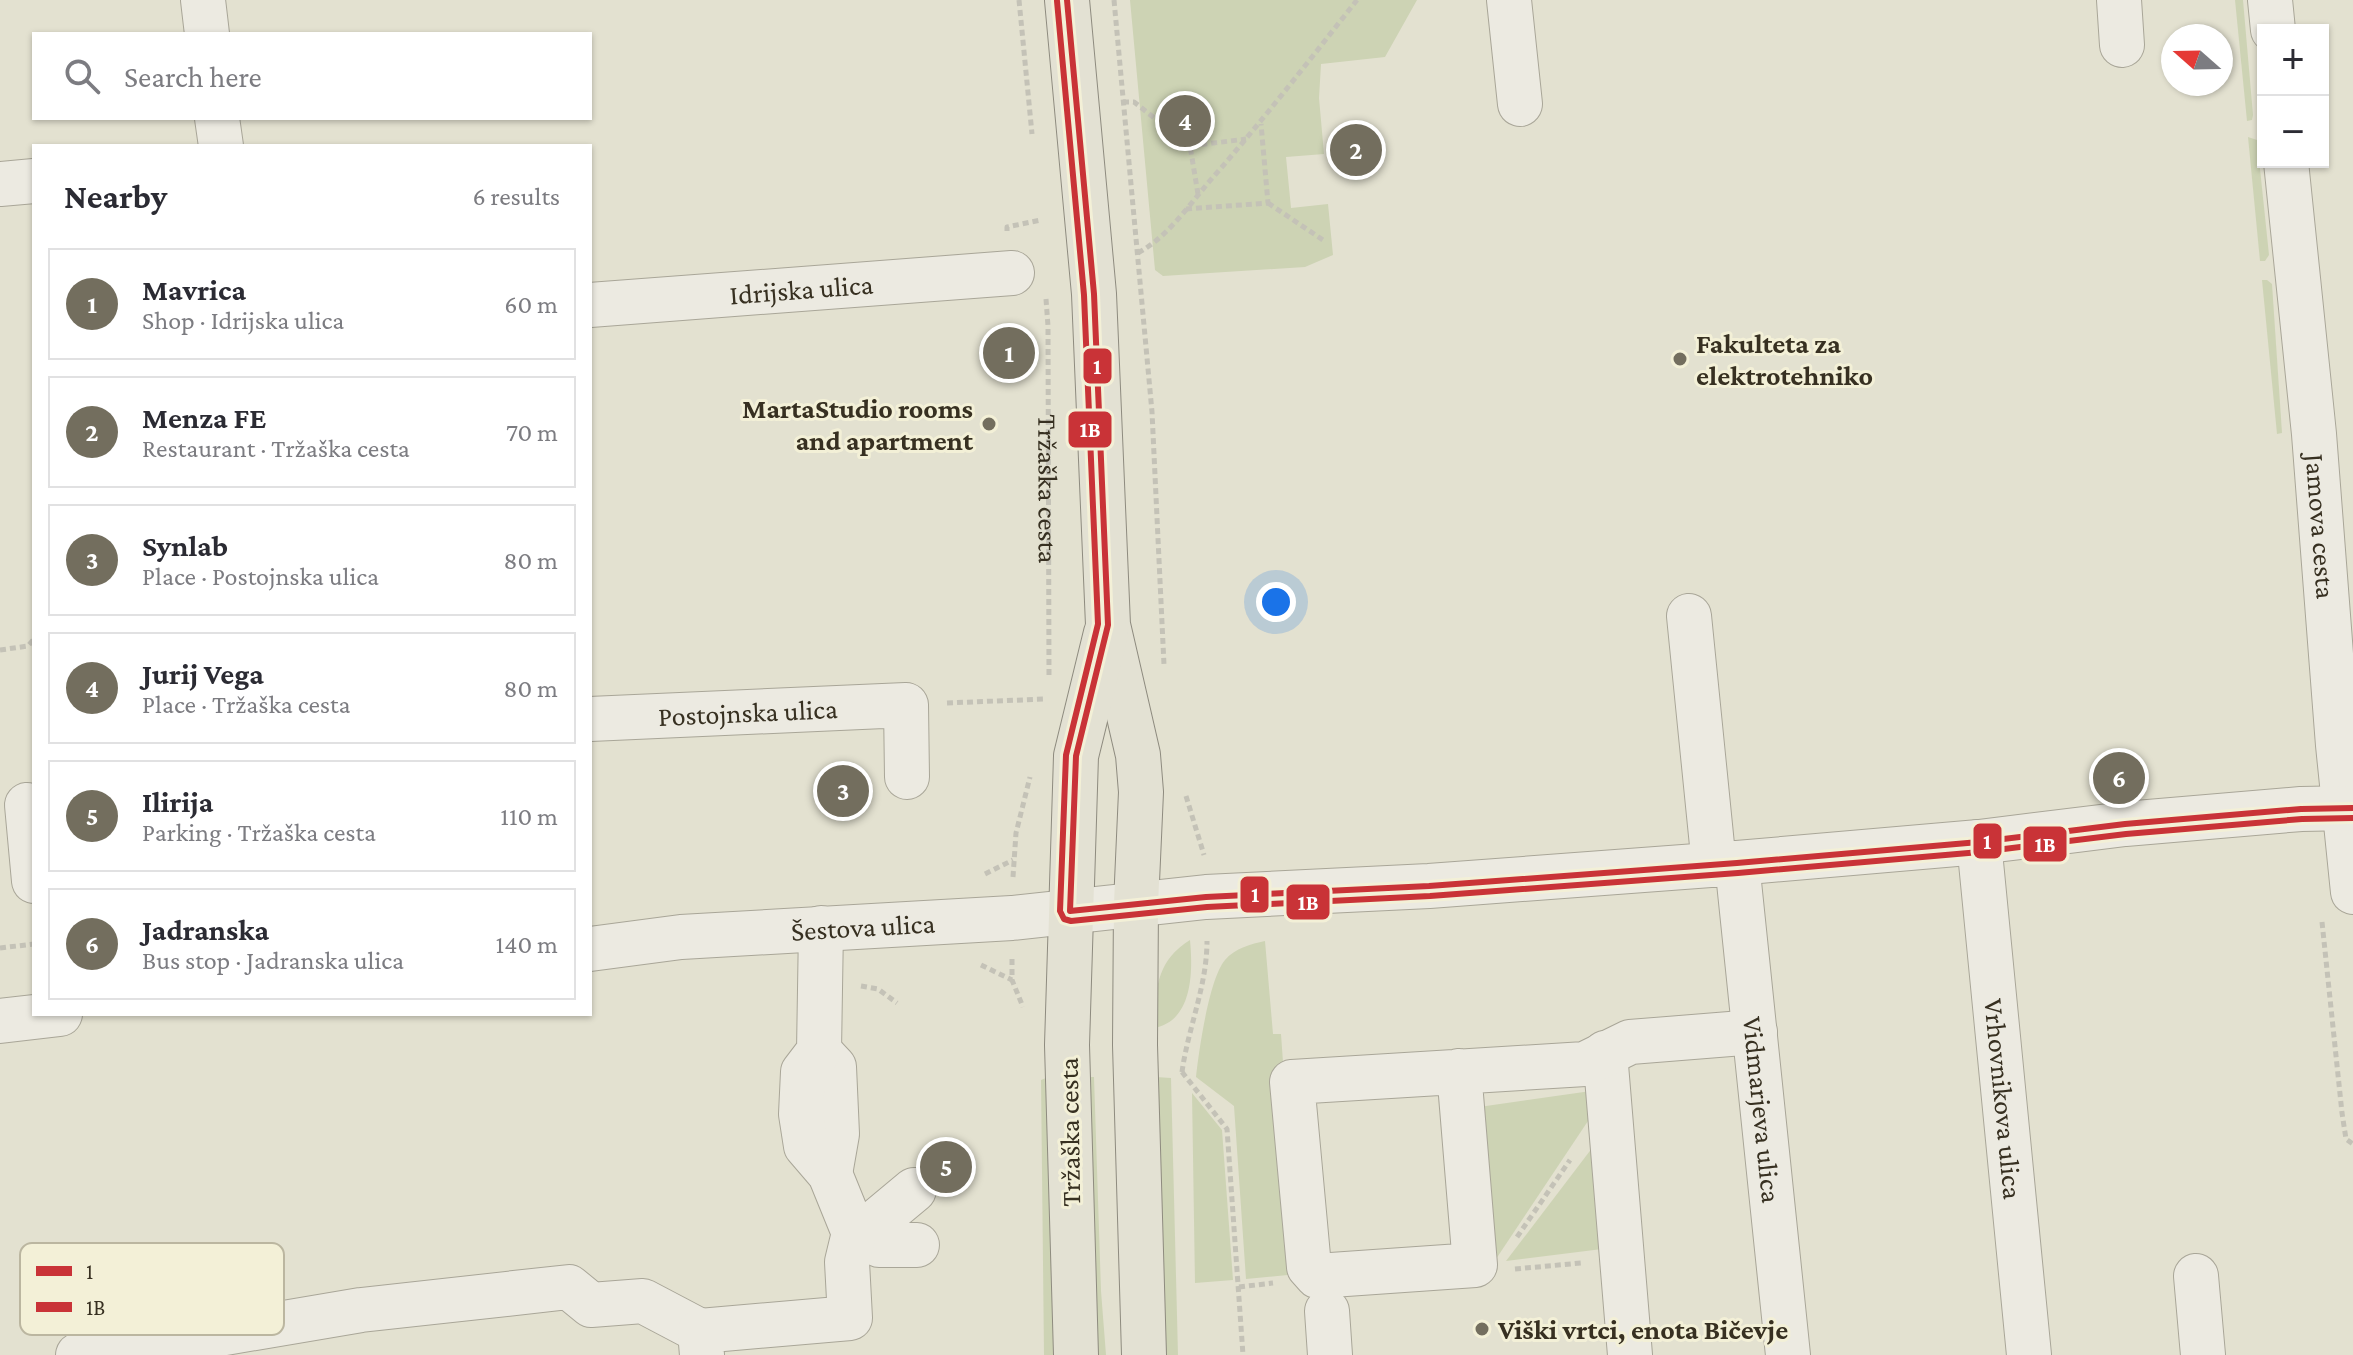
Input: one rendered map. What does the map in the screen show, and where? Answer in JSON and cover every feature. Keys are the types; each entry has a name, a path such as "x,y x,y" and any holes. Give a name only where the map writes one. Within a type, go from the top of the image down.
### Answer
{"main road":[{"name":"Tržaška cesta","path":"1067,0 1094,294 1108,625 1138,755 1141,792 1136,904 1135,1086 1144,1355"},
{"name":"Tržaška cesta","path":"1076,1355 1067,1045 1076,756 1108,625"}],"street":[{"path":"203,0 207,32"},
{"path":"1509,0 1520,104"},
{"path":"2119,0 2122,45"},
{"path":"2270,0 2272,24"},
{"path":"217,120 221,144"},
{"name":"Jamova cesta","path":"2287,168 2349,808 2337,906"},
{"path":"0,184 32,181"},
{"name":"Idrijska ulica","path":"592,305 1029,284"},
{"name":"Vidmarjeva ulica","path":"1689,616 1725,864 1755,1032 1788,1355"},
{"path":"906,705 907,777"},
{"name":"Postojnska ulica","path":"592,719 906,705"},
{"path":"27,805 32,859"},
{"name":"Šestova ulica","path":"592,949 681,937 1012,918 1206,897 1429,886 1725,864 1979,842 2125,824 2301,809 2349,808"},
{"name":"Vrhovnikova ulica","path":"1979,842 2029,1355"},
{"path":"284,1323 361,1310 569,1287 591,1305 643,1301 701,1343 850,1318 847,1262 854,1233 830,1174 806,1146 801,1114 803,1072 819,1051 821,928"},
{"path":"0,1021 36,1016"},
{"path":"1459,1071 1475,1265 1317,1276 1309,1267 1292,1082 1459,1071 1585,1064 1630,1042 1755,1032"},
{"path":"1605,1053 1630,1355"},
{"path":"854,1233 878,1220 914,1190"},
{"path":"854,1233 879,1245 917,1245"},
{"path":"2196,1276 2203,1355"},
{"path":"1327,1311 1330,1355"},
{"path":"78,1355 213,1335"}],"path":[{"path":"1019,0 1033,136"},
{"path":"1114,0 1154,440 1165,678"},
{"path":"1138,253 1157,243 1260,123 1357,0"},
{"path":"1123,102 1134,102 1190,146 1198,195"},
{"path":"1260,123 1268,203"},
{"path":"1190,146 1246,139"},
{"path":"1186,209 1268,203 1326,242"},
{"path":"1040,207 1042,235"},
{"name":"Tržaška cesta","path":"1029,284 1048,326 1049,683"},
{"path":"0,650 28,646 32,641"},
{"path":"906,705 1049,698 1045,714"},
{"path":"1013,878 1016,833 1030,774"},
{"path":"1185,794 1204,859"},
{"path":"2337,906 2337,1074 2346,1139 2353,1144"},
{"path":"1180,1085 1192,1019 1203,983 1207,933"},
{"path":"0,948 32,944"},
{"path":"1182,1071 1227,1129 1243,1355"},
{"path":"1512,1245 1610,1103"},
{"path":"1508,1270 1623,1259"}],"green space":[{"path":"1130,0 1417,0 1385,57 1321,64 1319,98 1324,154 1286,157 1291,208 1328,204 1333,255 1305,267 1163,276 1155,270"},
{"path":"2235,0 2243,0 2253,115 2252,120 2247,121"},
{"path":"2248,137 2257,140 2257,168 2260,168 2269,255 2265,261 2260,261"},
{"path":"2262,280 2272,284 2282,433 2277,434"},
{"path":"1190,940 1188,993 1176,1016 1154,1028 1157,989 1164,967 1178,949"},
{"path":"1265,941 1273,1034 1281,1034 1298,1274 1246,1279 1234,1106 1196,1077 1206,1016 1219,969 1234,952"},
{"path":"1088,1077 1094,1077 1106,1355 1097,1355"},
{"path":"1156,1077 1171,1078 1178,1355 1164,1355"},
{"path":"1046,1078 1054,1355 1044,1355 1041,1080"},
{"path":"1598,1090 1600,1103 1494,1262 1479,1107"},
{"path":"1192,1093 1222,1130 1233,1280 1195,1283"},
{"path":"1602,1135 1610,1248 1506,1261"}],"transit line":[{"name":"1","path":"1067,0 1094,294 1108,625 1076,756 1070,911 1206,897 1429,886 1737,863 1979,842 2125,824 2301,809 2353,808"},
{"name":"1B","path":"1057,1 1084,295 1098,624 1066,755 1060,911 1064,919 1071,921 1207,907 1430,896 1738,873 1980,852 2126,834 2302,819 2353,818"}],"place":[{"name":"Jurij Vega","path":"1185,121"},
{"name":"Menza FE","path":"1356,150"},
{"name":"Mavrica","path":"1009,353"},
{"name":"Fakulteta za elektrotehniko","path":"1680,359"},
{"name":"MartaStudio rooms and apartment","path":"989,424"},
{"name":"Jadranska","path":"2119,778"},
{"name":"Synlab","path":"843,791"},
{"name":"Ilirija","path":"946,1167"},
{"name":"Viški vrtci, enota Bičevje","path":"1482,1329"}]}
